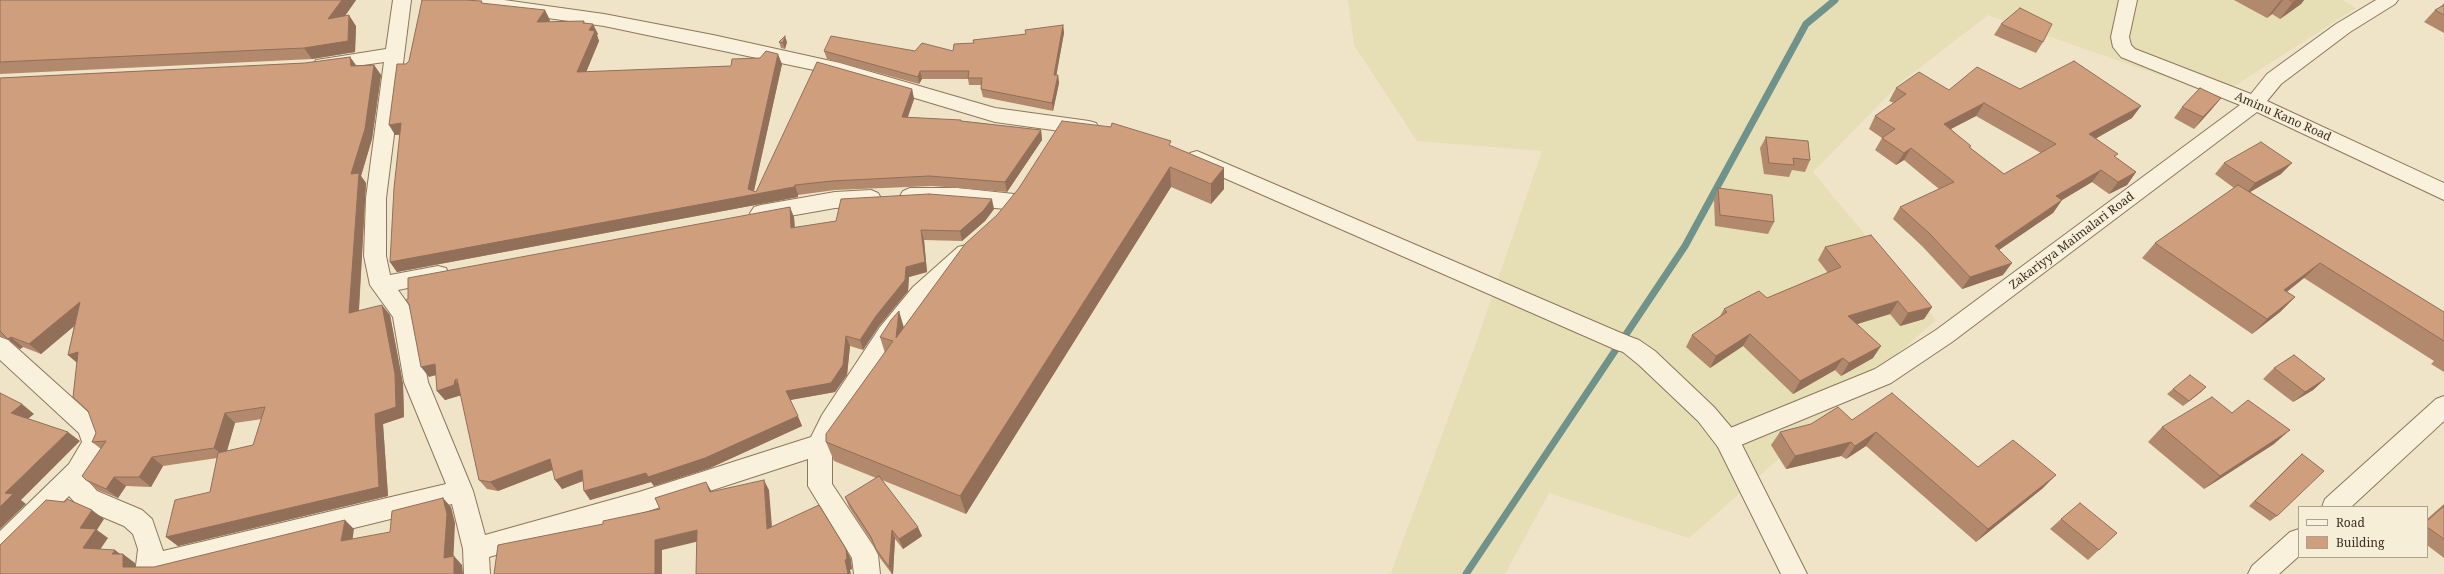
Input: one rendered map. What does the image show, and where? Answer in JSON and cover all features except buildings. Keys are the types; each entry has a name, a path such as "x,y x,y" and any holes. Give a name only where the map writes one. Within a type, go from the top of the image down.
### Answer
{"street":[{"path":"402,0 376,198 375,256 381,285 404,314 416,382 461,491 476,549 477,574"},
{"path":"463,0 604,20 713,41 840,69 996,115 1063,126 1107,130"},
{"name":"Aminu Kano Road","path":"2128,0 2120,37 2122,47 2128,53 2256,103 2444,192"},
{"name":"Zakariyya Maimalari Road","path":"1727,440 1883,376 1944,336 2256,103 2274,79 2343,28 2389,0"},
{"path":"304,67 353,62 395,54"},
{"path":"1051,146 1063,126"},
{"path":"1179,150 1630,347 1706,414 1727,440 1794,574"},
{"path":"997,223 1026,184"},
{"path":"743,216 835,200 911,196 958,196 1014,202"},
{"path":"867,574 865,555 820,486 820,445 830,422 888,333 921,293 981,239"},
{"path":"381,285 458,271"},
{"path":"0,346 90,428 94,443 78,471 0,548"},
{"path":"2335,506 2444,406"},
{"path":"476,549 639,503 820,445"},
{"path":"78,471 76,487 88,499 133,518 143,527 151,549 150,570 461,491"},
{"path":"2262,574 2298,541"}],"shaded area":[{"path":"1348,0 2342,0 2356,8 2219,96 1988,15 1900,83 1813,172 1936,320 1689,538 1549,493 1505,574 1388,574 1391,573 1476,343 1542,151 1417,141 1354,45"}],"waterway":[{"path":"1466,574 1685,246 1806,24 1835,0"}]}
